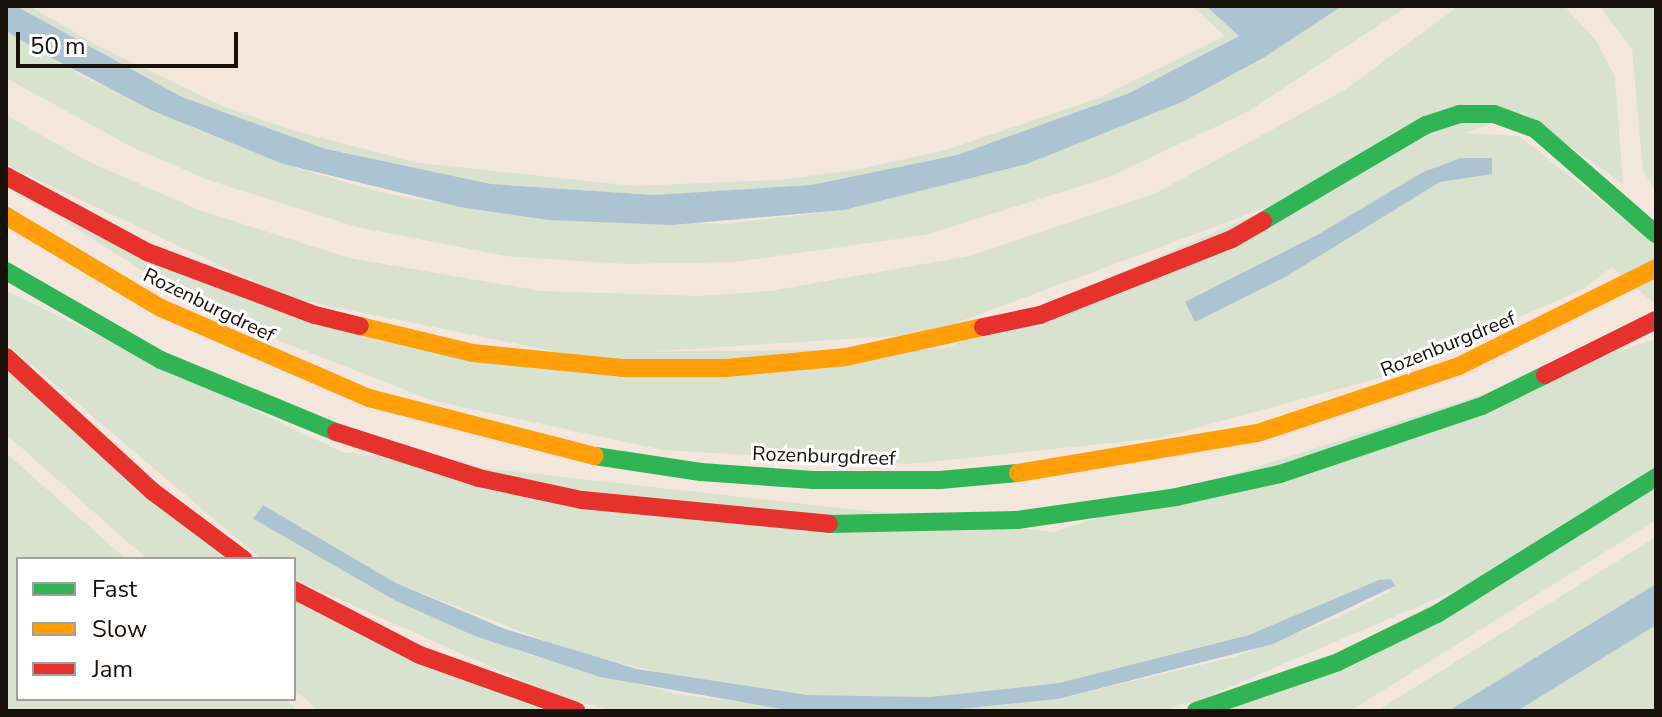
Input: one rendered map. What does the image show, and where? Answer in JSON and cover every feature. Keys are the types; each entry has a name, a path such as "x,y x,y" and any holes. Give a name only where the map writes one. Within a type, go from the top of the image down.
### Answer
{"highway":[{"path":"6,176 175,264 374,332 550,363 695,369 798,363 894,349 1079,303 1260,225 1447,117 1507,117 1553,142 1656,234"},
{"name":"Rozenburgdreef","path":"6,216 161,308 369,398 577,453 701,472 813,480 940,480 1067,469 1258,433 1459,366 1656,268"},
{"path":"6,271 101,329 202,379 398,454 582,500 809,525 903,526 1072,514 1280,474 1482,406 1656,320"},
{"path":"6,357 152,491 240,557"},
{"path":"1196,711 1338,662 1437,614 1656,477"},
{"path":"296,591 420,655 576,711"}],"green space":[{"path":"16,6 29,6 100,47 225,107 295,131 419,163 633,186 778,180 856,170 949,149 1099,98 1225,36 1192,6 1206,6 1240,35 1127,94 957,155 811,185 654,195 491,184 326,149 182,97"},
{"path":"1342,6 1408,6 1247,112 1109,177 925,235 735,262 626,264 506,256 357,227 208,180 132,147 6,78 6,31 86,78 198,130 283,164 387,194 548,220 724,224 844,210 1027,164 1182,102 1263,58"},
{"path":"1459,6 1564,6 1595,39 1615,77 1623,184 1522,112 927,334 577,356 290,298 6,165 6,115 85,160 199,210 349,258 541,291 699,296 770,291 970,256 1156,193 1343,91"},
{"path":"1599,6 1656,6 1656,191 1643,171 1632,49"},
{"path":"1446,132 1519,136 1656,244 1656,305 1612,267 1583,289 1387,376 1159,438 909,464 663,450 434,401 208,313 60,218 430,353 944,349","holes":["1461,158 1492,174 1440,182 1287,276 1194,321 1186,302 1317,235 1423,172"]},
{"path":"6,291 342,452 1054,532 1656,339 1656,466 1475,582 1197,701 1159,711 940,711 1058,699 1234,657 1334,619 1389,592 1391,579 1249,635 1059,683 930,697 807,695 691,680 574,652 396,583 264,505 254,518 396,601 532,656 676,694 809,711 614,711 554,695 296,580 296,557 259,557 6,343"},
{"path":"6,370 226,557 145,557 6,434"},
{"path":"6,453 124,557 16,557 16,701 287,701 298,711 6,711"},
{"path":"1656,488 1656,520 1350,711 1228,711"},
{"path":"1656,537 1656,584 1448,711 1377,711"},
{"path":"296,602 545,711 319,711 296,691"},
{"path":"1656,625 1656,711 1517,711 1597,660"}],"water":[{"path":"6,6 16,6 182,97 326,149 491,184 654,195 811,185 957,155 1127,94 1239,36 1206,6 1342,6 1263,58 1182,102 1027,164 844,210 672,225 548,220 460,207 283,164 151,110 50,57 6,31"},
{"path":"1461,158 1492,158 1492,174 1440,182 1287,276 1195,322 1185,302 1317,235 1423,172"},
{"path":"263,505 396,583 505,629 637,669 807,695 930,697 1059,683 1249,635 1379,580 1391,579 1395,586 1273,644 1058,699 940,711 787,710 600,677 475,636 396,601 253,519"},
{"path":"1656,584 1656,625 1517,711 1448,711"}],"traffic: fast":[{"path":"1263,221 1426,125 1460,114 1494,114 1535,129 1656,234"},
{"path":"6,271 161,360 336,432"},
{"path":"829,524 1017,520 1176,497 1280,474 1482,406 1545,375"},
{"path":"595,456 701,472 813,480 940,480 1018,473"},
{"path":"1196,711 1338,662 1437,614 1656,477"}],"traffic: slow":[{"path":"6,216 161,308 369,398 595,456"},
{"path":"1018,473 1258,433 1459,366 1656,268"},
{"path":"360,326 473,353 622,368 726,368 846,357 983,327"}],"traffic: jam":[{"path":"6,176 147,252 315,315 360,326"},
{"path":"983,327 1040,315 1232,239 1263,221"},
{"path":"1545,375 1656,320"},
{"path":"6,357 152,491 240,557"},
{"path":"336,432 479,478 582,500 829,524"},
{"path":"296,591 420,655 576,711"}]}
